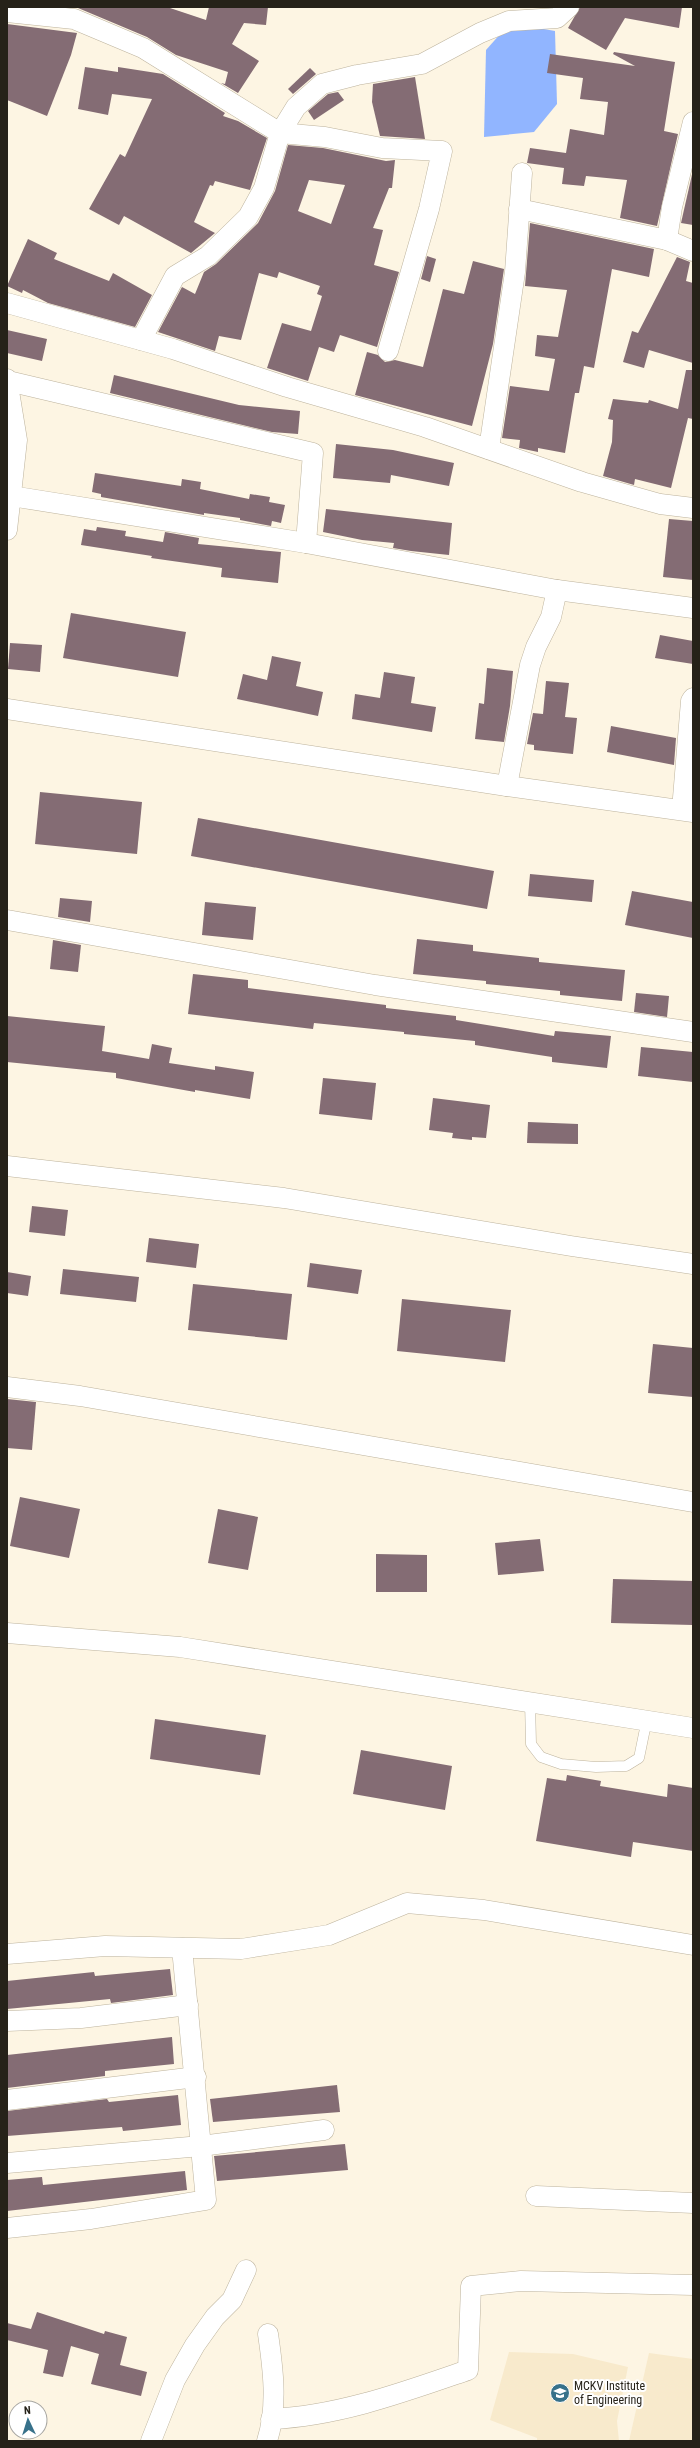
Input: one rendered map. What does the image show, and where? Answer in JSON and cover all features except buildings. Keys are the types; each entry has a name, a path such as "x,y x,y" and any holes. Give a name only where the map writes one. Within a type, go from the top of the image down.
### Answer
{"street":[{"path":"141,340 175,276 208,256 248,217 264,188 280,133 296,107 322,84 358,75 422,64 480,33 509,21 557,18 569,7"},
{"path":"7,12 74,20 143,48 280,133 325,137 382,148 442,151 429,209 388,351"},
{"path":"667,240 672,207 693,122"},
{"path":"489,449 515,272 522,173"},
{"path":"519,209 667,240 693,251"},
{"path":"8,304 141,340 287,387 426,427 582,482 660,504 693,508"},
{"path":"7,530 17,440 8,380 313,453 306,543"},
{"path":"11,496 306,543 557,590 693,608"},
{"path":"507,786 530,665 536,647 551,617 557,590"},
{"path":"7,709 507,786 687,811 693,698"},
{"path":"7,920 375,985 693,1032"},
{"path":"7,1166 284,1198 564,1245 693,1264"},
{"path":"7,1387 80,1396 693,1502"},
{"path":"7,1633 180,1647 647,1719 693,1728"},
{"path":"7,1954 105,1946 241,1949 329,1935 407,1903 484,1910 693,1945"},
{"path":"7,2228 91,2219 206,2200 196,2077 182,1948"},
{"path":"7,2021 81,2018 188,2005"},
{"path":"7,2100 196,2077"},
{"path":"7,2163 201,2146 324,2130"},
{"path":"536,2196 693,2203"},
{"path":"151,2441 175,2380 195,2345 215,2317 232,2300 246,2270"},
{"path":"271,2418 300,2417 385,2398 468,2370 470,2286 521,2281 693,2285"},
{"path":"267,2441 271,2418 274,2373 268,2334"}],"lane":[{"path":"530,1701 530,1744 541,1757 561,1764 626,1766 639,1758 647,1719"}],"shaded area":[{"name":"MCKV Institute of Engineering","path":"509,2352 573,2354 628,2367 617,2421 619,2441 537,2441 537,2438 490,2420"},
{"path":"649,2353 693,2359 693,2441 629,2441"}],"water":[{"path":"510,23 555,31 557,104 534,132 484,137 486,50"}],"place":[{"name":"MCKV Institute of Engineering","path":"560,2393"}]}
